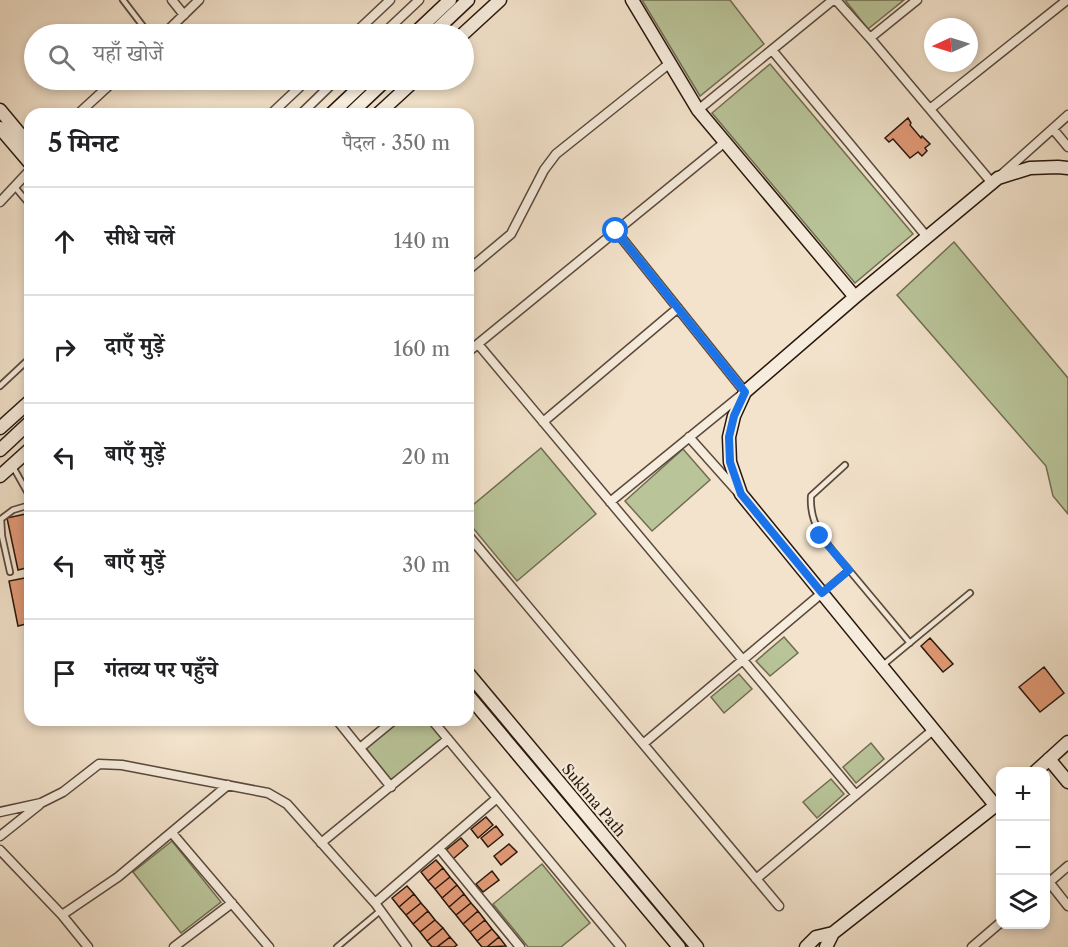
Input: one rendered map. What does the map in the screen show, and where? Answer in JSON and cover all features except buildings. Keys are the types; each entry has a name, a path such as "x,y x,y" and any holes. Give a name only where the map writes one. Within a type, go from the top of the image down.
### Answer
{"street":[{"path":"172,0 184,15"},
{"path":"175,24 199,0"},
{"path":"365,24 390,0"},
{"path":"394,24 419,0"},
{"path":"425,24 450,0"},
{"path":"443,24 468,0"},
{"path":"474,24 500,0"},
{"path":"632,0 698,110 855,297"},
{"path":"698,110 835,0 995,180"},
{"path":"870,38 917,0"},
{"path":"930,109 1067,0"},
{"path":"772,50 927,237"},
{"path":"474,265 511,234 544,170 556,154 670,63"},
{"path":"85,108 104,90"},
{"path":"277,108 296,90"},
{"path":"307,108 326,90"},
{"path":"337,108 356,90"},
{"path":"356,108 375,90"},
{"path":"385,108 404,90"},
{"path":"0,110 24,139"},
{"path":"610,502 745,392 995,180 1068,115"},
{"path":"0,128 24,156"},
{"path":"1053,129 1068,147"},
{"path":"474,347 725,141"},
{"path":"995,180 1030,168 1068,168"},
{"path":"0,202 24,176"},
{"path":"616,231 745,392"},
{"path":"543,422 678,308"},
{"path":"478,344 856,795"},
{"path":"741,494 730,462 729,437 734,416 745,392"},
{"path":"1,424 24,406"},
{"path":"0,450 24,428"},
{"path":"689,437 741,494 933,730 996,801"},
{"path":"0,476 24,454"},
{"path":"474,542 779,906"},
{"path":"643,744 822,593"},
{"name":"Sukhna Path","path":"474,680 697,947"},
{"name":"Sukhna Path","path":"474,702 678,947"},
{"path":"342,726 391,787"},
{"path":"360,748 387,726"},
{"path":"437,726 621,947"},
{"path":"756,879 933,730"},
{"path":"321,843 448,739"},
{"path":"1040,767 1068,742"},
{"path":"1049,759 1068,782"},
{"path":"0,836 41,803 63,792 99,764 122,765 268,793 287,804 377,907 407,947"},
{"path":"62,915 118,877 228,785"},
{"path":"377,907 439,848 497,798"},
{"path":"0,812 41,803"},
{"path":"806,947 816,937 833,933 996,805"},
{"path":"172,833 269,947"},
{"path":"439,848 519,947"},
{"path":"0,850 62,915 88,947"},
{"path":"1050,881 1068,866"},
{"path":"1050,887 1068,906"},
{"path":"174,947 232,903"},
{"path":"972,947 996,926"},
{"path":"826,947 833,933"}],"lane":[{"path":"123,0 141,24"},
{"path":"14,186 24,198"},
{"path":"0,386 24,364"},
{"path":"12,465 24,486"},
{"path":"844,465 811,496 810,511 820,536 910,643"},
{"path":"10,572 0,519 13,510 24,507"},
{"path":"822,593 849,570"},
{"path":"881,666 970,593"},
{"path":"337,947 377,907"}],"green space":[{"path":"642,0 730,0 764,44 700,96"},
{"path":"845,0 904,0 868,29"},
{"path":"770,64 913,234 855,283 712,113"},
{"path":"954,242 1068,378 1068,514 1053,496 1046,466 897,295"},
{"path":"541,448 596,514 517,581 474,529 474,504"},
{"path":"683,449 710,480 652,531 625,501"},
{"path":"784,637 798,653 770,676 756,661"},
{"path":"739,674 752,689 724,713 711,697"},
{"path":"394,726 433,726 443,738 391,780 366,748"},
{"path":"871,743 884,759 856,783 843,767"},
{"path":"831,779 844,794 817,818 803,802"},
{"path":"172,841 221,902 181,933 133,872"},
{"path":"542,864 590,923 561,947 528,947 493,904"}],"route":[{"path":"616,231 745,392 734,416 729,437 730,462 741,494 822,593 849,570 820,536"}]}
